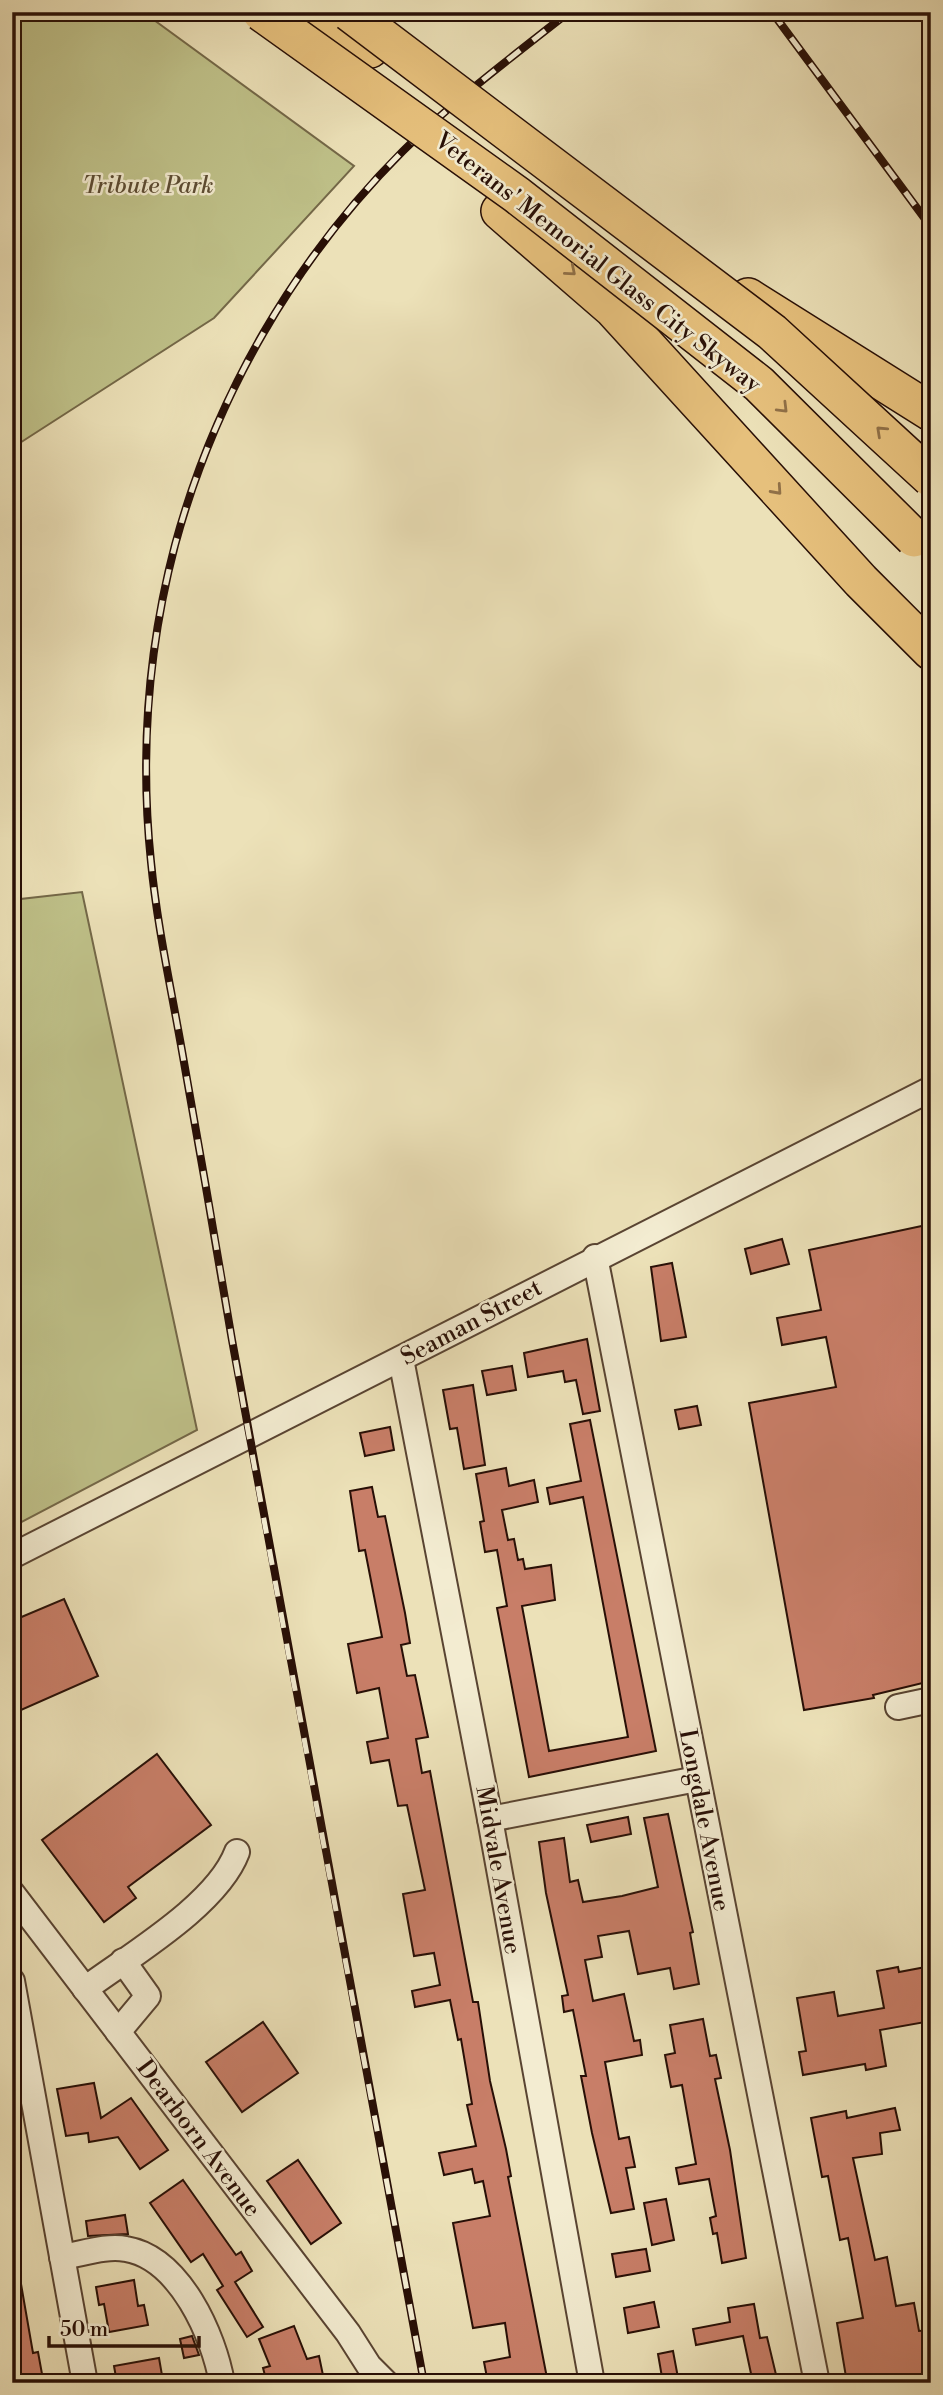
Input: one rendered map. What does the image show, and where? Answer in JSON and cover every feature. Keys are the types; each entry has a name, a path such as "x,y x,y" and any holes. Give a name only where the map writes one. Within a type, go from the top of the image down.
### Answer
{"highway":[{"path":"239,12 500,211 613,309 827,544 931,651"},
{"name":"Veterans' Memorial Glass City Skyway","path":"261,12 517,195 759,384 923,547"},
{"path":"324,12 374,52 499,139 931,412"},
{"name":"Veterans' Memorial Glass City Skyway","path":"349,12 772,332 931,478"}],"street":[{"name":"Seaman Street","path":"12,1556 401,1359 595,1257 931,1089"},
{"name":"Longdale Avenue","path":"595,1257 817,2383"},
{"name":"Midvale Avenue","path":"401,1359 490,1819 592,2383"},
{"path":"898,1707 931,1700"},
{"path":"490,1819 697,1779"},
{"path":"85,1989 202,1902 230,1871 237,1852"},
{"name":"Dearborn Avenue","path":"12,1893 348,2333 376,2377"},
{"path":"118,2032 148,1996 123,1961"},
{"path":"12,1981 85,2383"},
{"path":"62,2257 125,2248 144,2254 158,2264 198,2311 207,2328 222,2383"}],"green space":[{"name":"Tribute Park","path":"12,12 143,12 354,166 214,318 12,448"},
{"path":"82,892 197,1430 12,1527 12,900"}],"building":[{"path":"931,1224 931,1681 873,1695 874,1698 804,1710 749,1403 836,1387 826,1337 782,1345 777,1318 821,1310 809,1250"},
{"path":"782,1239 789,1264 751,1274 745,1249"},
{"path":"672,1263 686,1337 661,1341 651,1267"},
{"path":"587,1339 600,1411 583,1414 576,1380 565,1382 563,1371 528,1377 524,1353"},
{"path":"512,1366 516,1390 487,1395 482,1371"},
{"path":"473,1385 485,1465 464,1469 457,1428 450,1429 443,1390"},
{"path":"697,1406 701,1425 679,1429 675,1410"},
{"path":"590,1420 656,1751 529,1777 497,1608 507,1606 497,1550 485,1552 480,1522 484,1521 476,1474 506,1468 509,1486 534,1480 538,1502 502,1510 508,1540 514,1539 518,1560 523,1559 525,1569 551,1565 555,1600 522,1606 549,1751 628,1737 583,1497 550,1504 547,1488 581,1481 570,1424"},
{"path":"390,1427 394,1450 365,1456 360,1433"},
{"path":"372,1487 378,1517 385,1516 405,1613 410,1643 401,1645 407,1676 415,1675 428,1737 416,1739 422,1773 430,1771 473,2002 478,2002 490,2081 506,2149 511,2176 508,2177 548,2383 488,2383 484,2362 510,2357 505,2323 473,2328 453,2223 490,2216 483,2181 475,2183 472,2169 444,2175 439,2153 476,2146 467,2105 472,2104 461,2039 458,2040 450,2000 415,2007 412,1991 440,1985 434,1953 414,1956 403,1894 425,1890 407,1805 398,1806 389,1760 371,1763 367,1742 388,1738 379,1688 357,1693 348,1644 382,1637 365,1550 359,1551 350,1491"},
{"path":"64,1599 98,1676 12,1714 12,1621"},
{"path":"157,1754 211,1825 128,1887 136,1898 104,1922 42,1840"},
{"path":"668,1814 693,1932 690,1933 699,1984 674,1989 670,1968 638,1974 629,1931 598,1936 602,1957 585,1960 593,2001 624,1994 634,2041 640,2040 642,2055 605,2062 619,2139 629,2137 635,2167 626,2168 634,2209 611,2213 581,2076 586,2076 573,2010 564,2012 562,1996 568,1995 546,1893 539,1842 564,1838 570,1882 578,1880 583,1902 622,1896 658,1887 644,1818"},
{"path":"628,1817 631,1834 591,1842 587,1825"},
{"path":"931,1966 931,2021 880,2030 886,2066 866,2070 865,2064 803,2075 799,2052 806,2051 797,1998 834,1992 838,2016 884,2008 877,1971 898,1967 899,1972"},
{"path":"703,2019 710,2056 716,2055 721,2078 715,2079 730,2150 746,2258 722,2263 717,2233 713,2234 710,2218 716,2216 709,2179 679,2184 676,2168 696,2164 682,2085 671,2087 665,2055 675,2053 670,2025"},
{"path":"263,2022 298,2073 242,2112 206,2062"},
{"path":"94,2083 101,2118 131,2098 168,2150 140,2169 118,2137 89,2142 88,2133 66,2136 57,2089"},
{"path":"895,2108 900,2130 880,2133 882,2154 853,2158 875,2260 887,2257 896,2306 914,2303 919,2331 931,2330 931,2373 847,2383 837,2323 863,2318 848,2238 840,2240 828,2176 822,2177 811,2118 846,2111 847,2118"},
{"path":"298,2160 341,2223 311,2244 267,2181"},
{"path":"183,2180 236,2255 241,2252 252,2271 235,2282 263,2327 247,2337 217,2290 223,2286 203,2254 191,2262 150,2203"},
{"path":"666,2199 674,2240 652,2245 644,2203"},
{"path":"125,2215 128,2234 88,2236 86,2221"},
{"path":"646,2249 650,2271 616,2277 612,2254"},
{"path":"134,2280 138,2306 144,2305 148,2325 109,2332 104,2304 99,2305 96,2287"},
{"path":"21,2284 33,2353 38,2352 42,2374 12,2379 12,2285"},
{"path":"654,2302 659,2327 628,2333 624,2308"},
{"path":"754,2304 760,2338 767,2337 778,2383 753,2383 743,2336 696,2345 693,2329 730,2322 728,2308"},
{"path":"294,2326 307,2359 319,2356 324,2380 267,2383 263,2368 270,2366 259,2339"},
{"path":"192,2336 199,2355 184,2358 180,2339"},
{"path":"673,2351 679,2383 663,2383 658,2354"},
{"path":"159,2358 163,2381 117,2383 114,2366"}],"railway":[{"path":"424,2383 279,1601 161,933 148,822 146,782 149,702 158,623 175,545 212,436 263,333 327,238 403,151 463,96 569,12"},
{"path":"772,12 931,227"}]}
